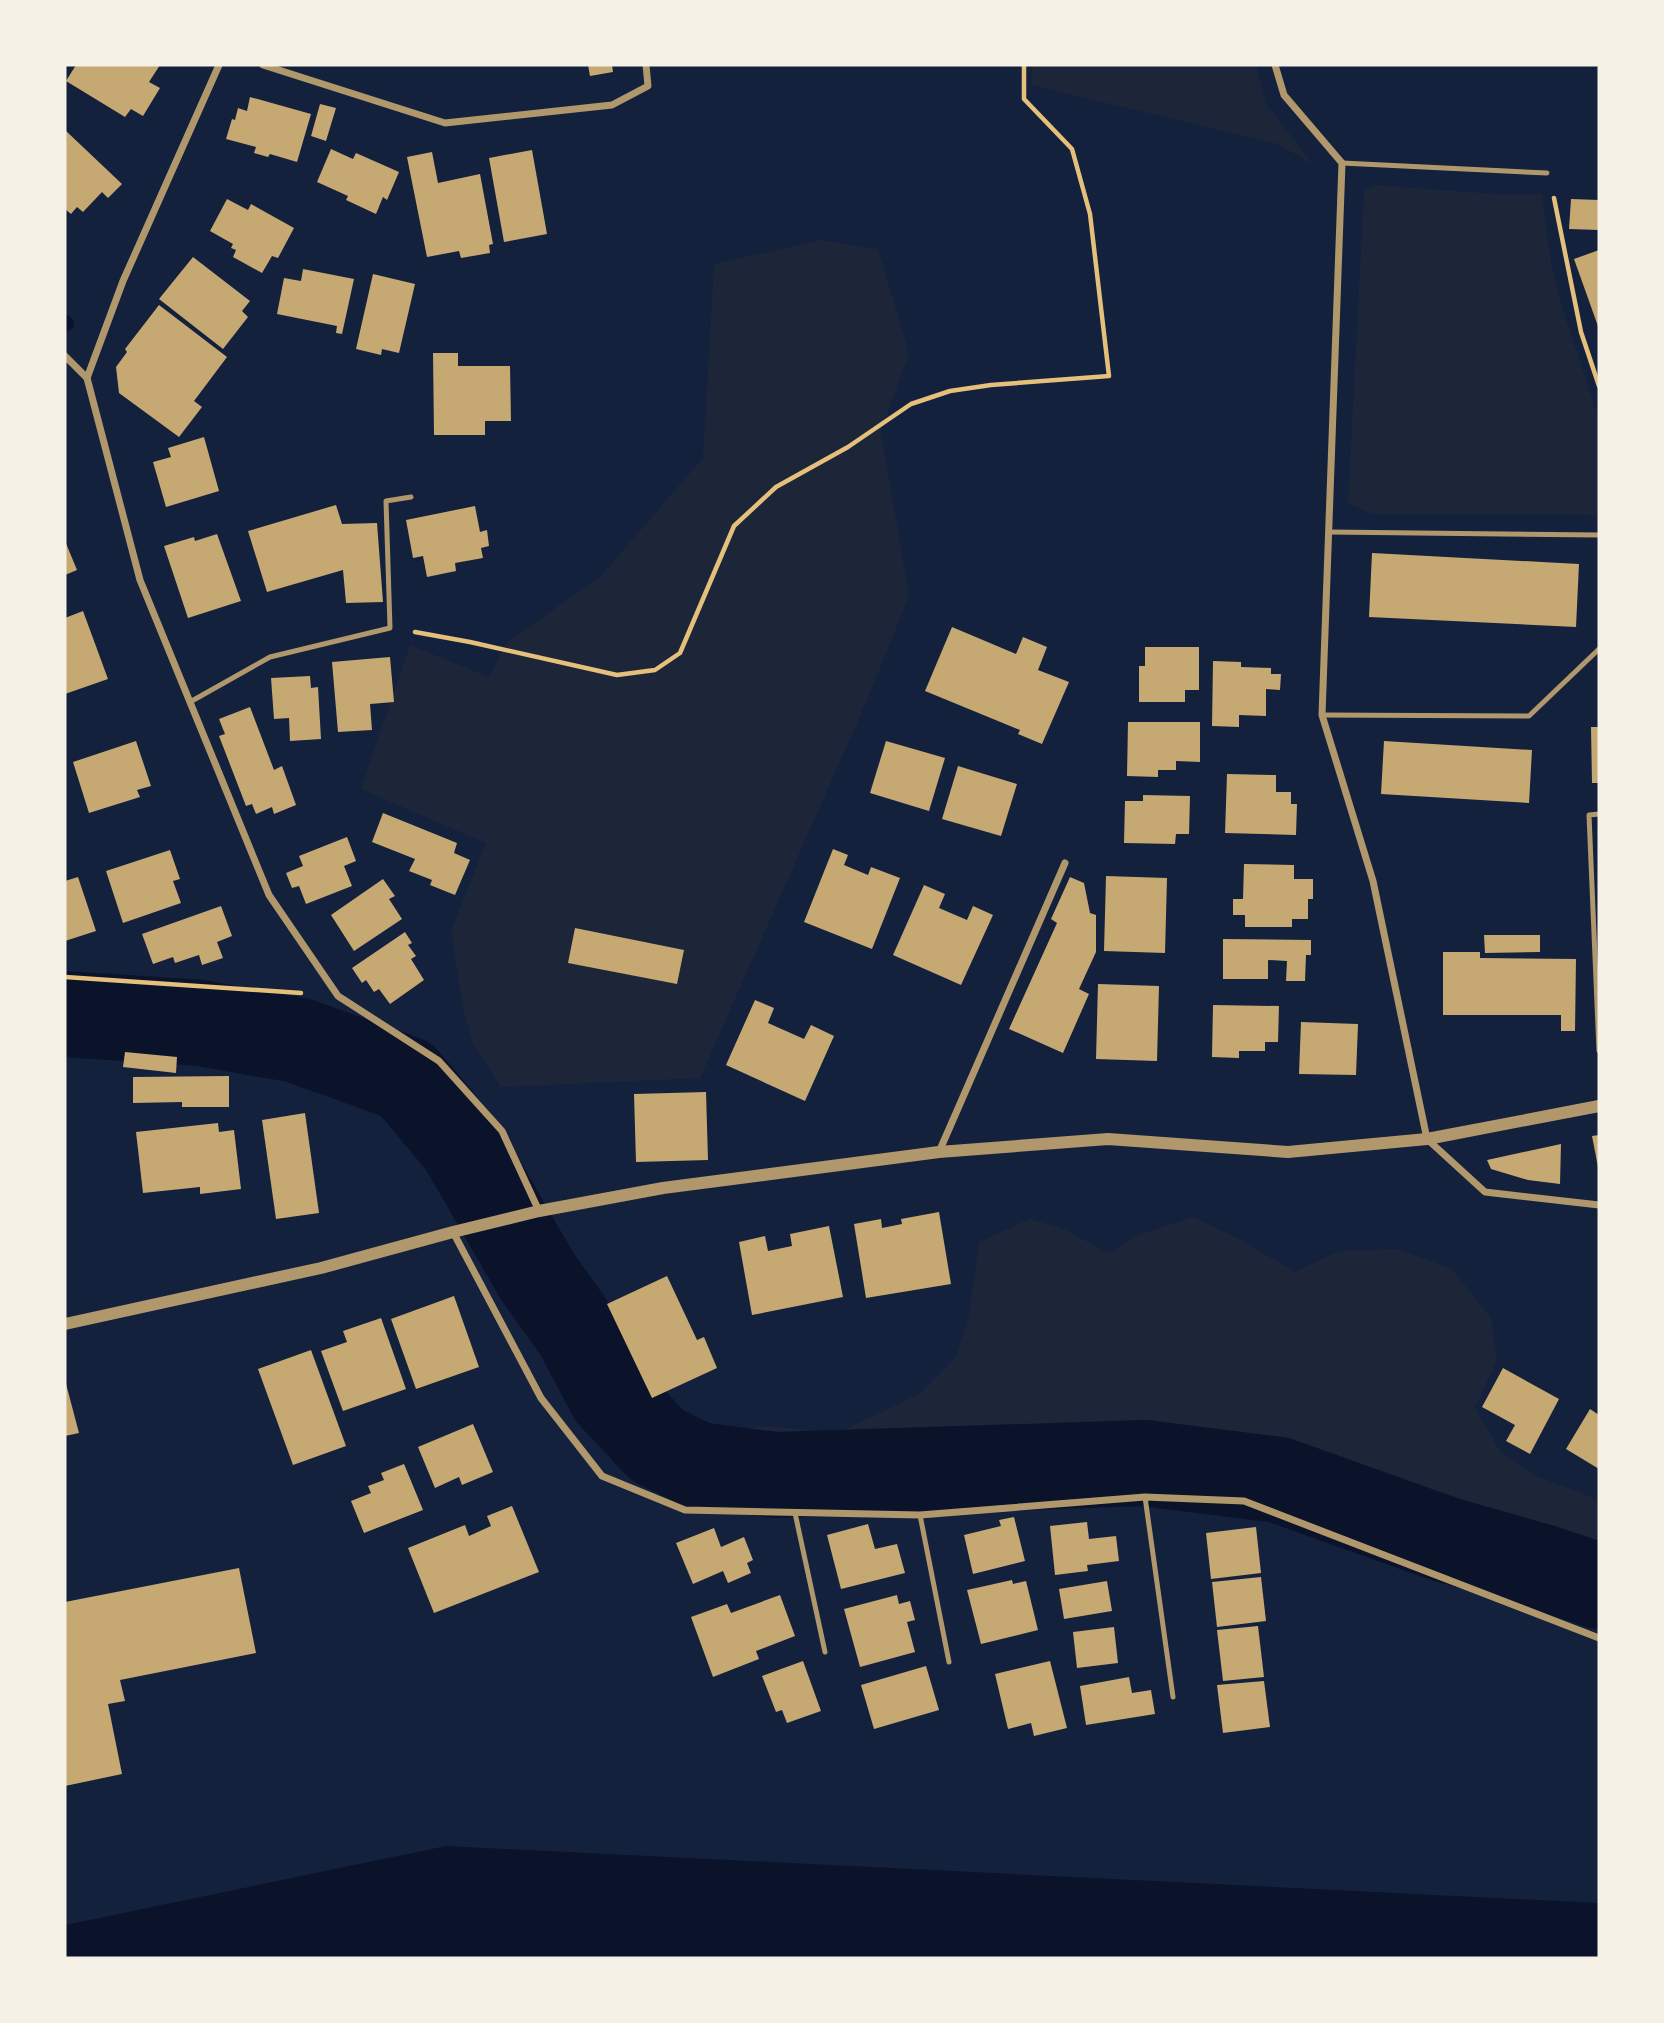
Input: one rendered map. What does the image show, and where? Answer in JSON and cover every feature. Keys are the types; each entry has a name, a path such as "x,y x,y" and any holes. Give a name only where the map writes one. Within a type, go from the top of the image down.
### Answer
{"street":[{"path":"87,378 123,281 219,65"},
{"path":"263,65 445,123 612,105 648,86 646,65"},
{"path":"1275,65 1284,95 1342,163 1322,715 1373,881 1427,1139 1485,1192 1599,1205"},
{"path":"65,356 87,378 140,580 269,895 338,996 439,1061 502,1131 539,1211"},
{"path":"939,1152 1065,863"},
{"path":"65,1324 321,1268 539,1211 663,1188 939,1152 1108,1139 1288,1152 1427,1139 1599,1106"},
{"path":"453,1232 541,1398 602,1476 685,1510 920,1515 1145,1497 1244,1501 1599,1638"}],"lane":[{"path":"1342,163 1548,173"},
{"path":"190,702 270,657 390,628 386,501 411,498"},
{"path":"1329,532 1599,535"},
{"path":"1322,715 1529,716 1599,649"},
{"path":"1599,814 1588,815 1599,1051"},
{"path":"1145,1497 1173,1697"},
{"path":"796,1513 825,1652"},
{"path":"920,1515 949,1662"}],"path":[{"path":"390,628 470,642 617,675 655,670 680,653 734,526 776,487 848,447 911,404 950,391 991,385 1109,376 1090,214 1072,149 1024,99 1024,65"},
{"path":"1548,173 1581,332 1599,386"},
{"path":"65,976 338,996"}],"shaded area":[{"path":"1032,65 1256,65 1266,104 1314,165 1278,144 1031,85"},
{"path":"1373,185 1510,195 1542,194 1552,269 1599,419 1599,515 1372,514 1348,503 1364,192"},
{"path":"820,240 878,249 909,353 881,432 909,596 868,698 700,1078 501,1087 473,1044 464,1012 451,931 486,843 361,789 410,645 489,677 508,641 599,578 703,458 714,264"},
{"path":"1193,1217 1239,1239 1295,1272 1339,1251 1399,1249 1452,1269 1491,1318 1497,1360 1475,1408 1500,1451 1536,1476 1599,1500 1599,1555 1594,1551 1536,1536 1455,1523 1385,1506 1346,1484 1266,1467 1187,1457 1142,1454 985,1457 896,1465 821,1467 723,1461 709,1448 726,1431 771,1426 812,1431 844,1430 919,1394 956,1357 969,1315 979,1242 1030,1219 1066,1230 1108,1253 1141,1234"},
{"path":"446,1846 1599,1903 1599,1958 65,1958 65,1925"}],"building":[{"path":"76,65 160,65 149,82 160,88 143,116 131,109 125,117 66,81"},
{"path":"588,65 612,65 613,72 590,76"},
{"path":"250,97 311,114 297,162 270,154 268,157 254,153 256,147 226,139 238,108 247,111"},
{"path":"320,104 336,108 326,141 311,136"},
{"path":"65,130 122,184 108,198 102,192 83,212 77,207 71,214 65,209"},
{"path":"331,149 353,159 356,153 399,172 387,200 383,197 376,214 346,200 348,196 317,182"},
{"path":"532,150 547,234 504,242 489,158"},
{"path":"432,152 438,183 480,174 493,244 489,245 490,253 461,258 459,251 427,257 407,157"},
{"path":"227,199 248,210 251,204 294,228 278,258 272,256 262,273 233,257 236,250 231,248 233,244 210,231"},
{"path":"1571,199 1599,200 1599,230 1569,229"},
{"path":"1599,250 1599,329 1574,259"},
{"path":"193,257 250,301 242,311 248,317 223,349 159,299"},
{"path":"303,269 354,279 342,334 336,333 337,326 277,314 284,278 301,281"},
{"path":"373,274 415,284 399,353 382,349 381,355 356,349"},
{"path":"159,305 227,357 194,401 202,407 179,437 119,393 116,367 127,352 125,349"},
{"path":"433,353 458,353 458,366 510,366 511,421 485,421 485,435 434,435"},
{"path":"204,437 219,491 166,507 153,462 171,457 168,448"},
{"path":"336,505 342,524 377,523 383,602 346,603 343,570 267,592 248,531"},
{"path":"475,506 480,532 487,530 489,546 481,548 483,558 455,563 456,571 427,577 423,556 413,558 406,520"},
{"path":"217,534 241,601 188,618 164,546 194,537 195,541"},
{"path":"65,541 77,570 65,575"},
{"path":"1372,553 1579,564 1576,627 1369,617"},
{"path":"83,611 108,679 65,694 65,618"},
{"path":"952,627 1016,654 1023,637 1047,647 1038,670 1069,682 1042,744 1018,734 1020,730 925,691"},
{"path":"1145,647 1199,647 1199,690 1185,690 1185,702 1139,702 1139,666 1145,666"},
{"path":"390,657 394,702 370,704 372,730 338,732 332,662"},
{"path":"1213,661 1241,662 1241,667 1271,668 1271,674 1281,674 1280,690 1266,689 1266,716 1239,715 1239,727 1212,726"},
{"path":"310,676 311,688 318,687 321,739 290,741 289,718 274,719 271,678"},
{"path":"250,707 274,770 282,766 296,805 274,814 272,807 256,814 252,804 246,806 219,736 225,734 219,719"},
{"path":"1128,722 1200,722 1200,762 1176,761 1176,770 1158,770 1158,777 1127,776"},
{"path":"1591,727 1599,727 1599,783 1592,783"},
{"path":"136,741 151,786 137,790 140,797 89,813 73,762"},
{"path":"886,741 945,758 929,811 870,793"},
{"path":"1384,741 1532,750 1529,803 1381,794"},
{"path":"958,766 1017,784 1001,836 942,819"},
{"path":"1227,774 1276,775 1276,792 1291,792 1291,804 1297,804 1296,835 1225,833"},
{"path":"1143,795 1190,796 1189,834 1176,834 1175,844 1124,843 1125,801 1143,801"},
{"path":"383,813 457,843 454,853 470,860 455,895 430,885 432,880 409,871 415,859 372,842"},
{"path":"347,837 356,861 344,866 352,886 306,904 299,886 292,888 286,873 303,866 299,856"},
{"path":"833,849 848,855 844,865 868,875 871,867 900,878 872,949 804,922"},
{"path":"170,850 180,879 173,881 181,903 123,923 106,871"},
{"path":"1244,864 1294,865 1294,879 1313,879 1313,899 1308,899 1308,919 1292,919 1292,927 1245,927 1245,915 1233,915 1233,899 1243,899"},
{"path":"1106,876 1167,878 1165,953 1104,951"},
{"path":"78,877 96,931 65,941 65,881"},
{"path":"1070,877 1084,883 1090,913 1096,915 1096,952 1079,989 1089,994 1063,1053 1009,1029 1057,923 1051,919"},
{"path":"383,879 395,896 389,899 402,919 354,951 331,915"},
{"path":"924,885 945,894 939,908 967,920 973,906 993,915 961,985 893,955"},
{"path":"221,906 232,936 217,942 223,958 202,965 199,955 175,963 173,957 153,964 142,934"},
{"path":"575,928 684,950 677,984 568,963"},
{"path":"405,932 412,943 408,945 416,956 411,959 424,980 390,1004 379,989 374,992 366,980 362,983 352,968"},
{"path":"1484,935 1540,935 1540,952 1485,953"},
{"path":"1223,939 1311,940 1311,955 1306,955 1305,981 1286,981 1287,961 1268,960 1268,979 1223,979"},
{"path":"1443,952 1480,952 1480,958 1576,959 1575,1031 1561,1031 1561,1015 1443,1015"},
{"path":"1098,984 1159,986 1157,1061 1096,1059"},
{"path":"755,1000 774,1008 768,1023 804,1039 811,1025 834,1036 805,1101 726,1065"},
{"path":"1213,1005 1279,1006 1278,1042 1265,1042 1265,1051 1239,1051 1239,1058 1212,1057"},
{"path":"1301,1022 1358,1024 1356,1075 1299,1074"},
{"path":"125,1052 177,1057 176,1073 123,1067"},
{"path":"229,1076 229,1107 182,1107 182,1102 133,1103 133,1077"},
{"path":"706,1092 708,1160 636,1162 634,1094"},
{"path":"305,1113 319,1213 276,1219 262,1120"},
{"path":"218,1123 219,1132 234,1130 241,1189 200,1194 200,1187 143,1193 136,1132"},
{"path":"1599,1135 1599,1167 1598,1167 1592,1136"},
{"path":"1561,1144 1560,1184 1528,1180 1491,1169 1487,1160"},
{"path":"939,1212 951,1284 866,1298 854,1224 881,1219 882,1228 902,1224 901,1219"},
{"path":"829,1226 843,1297 752,1315 739,1242 765,1236 768,1251 792,1246 790,1234"},
{"path":"667,1276 697,1340 704,1337 717,1368 652,1398 607,1304"},
{"path":"454,1296 479,1367 416,1389 391,1319"},
{"path":"381,1318 406,1389 343,1411 321,1351 347,1342 343,1331"},
{"path":"311,1350 346,1446 293,1465 258,1369"},
{"path":"1503,1368 1559,1399 1530,1454 1506,1441 1515,1425 1482,1407"},
{"path":"65,1380 79,1433 65,1436"},
{"path":"1590,1409 1599,1415 1599,1469 1566,1449"},
{"path":"473,1424 493,1472 462,1485 459,1477 435,1488 418,1447"},
{"path":"404,1464 423,1510 364,1533 351,1501 371,1493 368,1486 384,1480 381,1473"},
{"path":"512,1506 539,1572 434,1613 408,1548 465,1525 469,1536 491,1526 487,1516"},
{"path":"1014,1517 1025,1561 973,1574 964,1535 1001,1526 999,1520"},
{"path":"1087,1522 1089,1539 1116,1536 1119,1561 1087,1565 1088,1571 1055,1575 1050,1526"},
{"path":"868,1524 875,1549 897,1544 905,1573 841,1589 827,1535"},
{"path":"1256,1527 1261,1573 1211,1579 1206,1533"},
{"path":"714,1528 721,1547 744,1537 753,1560 747,1563 751,1573 728,1583 723,1571 693,1584 676,1543"},
{"path":"239,1568 256,1653 120,1680 125,1701 108,1704 122,1774 65,1786 65,1602"},
{"path":"1261,1577 1266,1621 1217,1627 1212,1582"},
{"path":"1012,1580 1013,1584 1026,1581 1038,1630 981,1644 967,1590"},
{"path":"1107,1581 1112,1611 1064,1619 1059,1589"},
{"path":"780,1595 795,1636 756,1651 759,1659 713,1677 691,1617 727,1604 731,1613"},
{"path":"897,1595 899,1604 910,1601 915,1620 907,1622 915,1652 860,1667 844,1609"},
{"path":"1258,1626 1264,1677 1223,1681 1217,1630"},
{"path":"1114,1627 1118,1663 1077,1668 1073,1632"},
{"path":"803,1661 821,1711 787,1723 782,1710 776,1712 762,1676"},
{"path":"1050,1661 1067,1728 1034,1736 1031,1723 1008,1729 995,1674"},
{"path":"926,1666 939,1710 874,1729 861,1685"},
{"path":"1129,1677 1132,1693 1151,1690 1155,1714 1086,1725 1080,1686"},
{"path":"1264,1681 1270,1727 1223,1733 1217,1685"}],"waterway":[{"path":"65,1014 200,1023 297,1040 406,1079 462,1146 537,1276 577,1332 611,1396 657,1445 697,1465 775,1475 1144,1463 1279,1480 1444,1539 1599,1586"}]}
